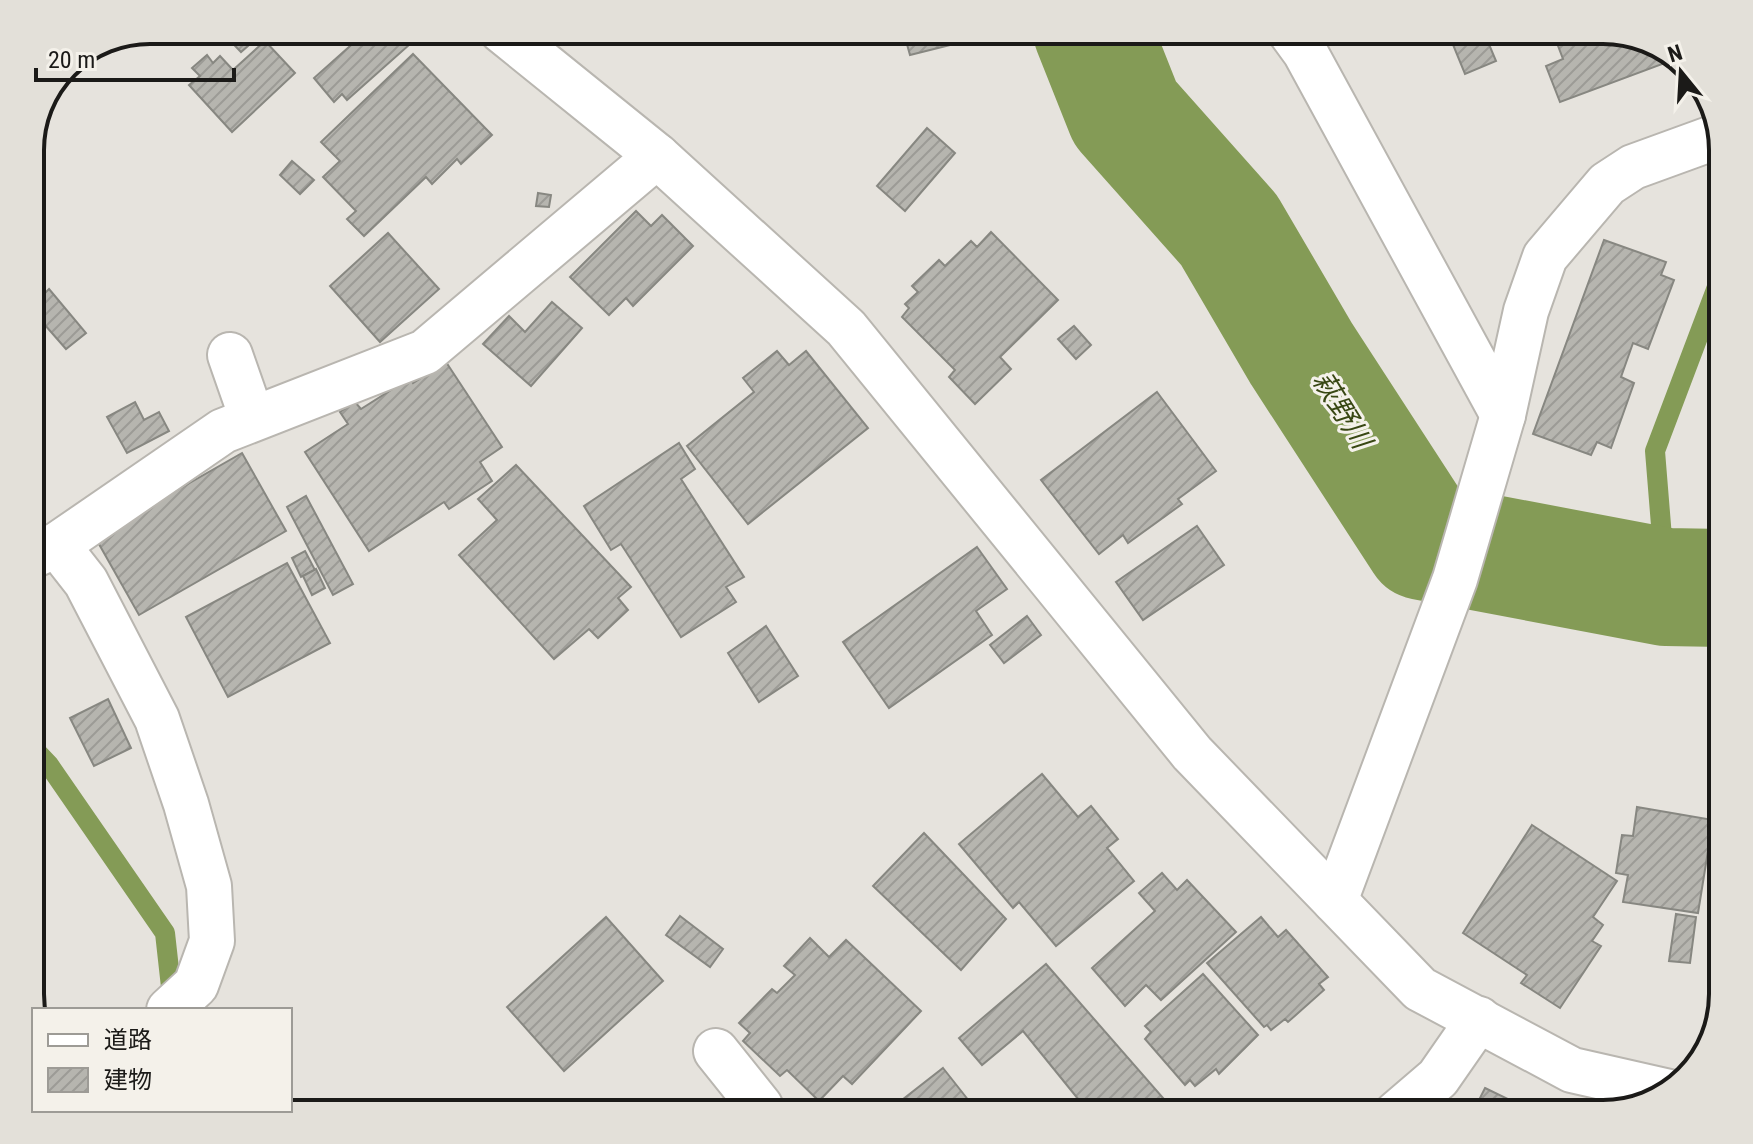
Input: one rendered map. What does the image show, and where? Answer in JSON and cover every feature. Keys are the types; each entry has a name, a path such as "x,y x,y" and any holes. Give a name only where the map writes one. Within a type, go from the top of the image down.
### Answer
{"street":[{"path":"518,44 657,156 846,328 1192,753 1420,989 1572,1070 1652,1088"},
{"path":"1299,44 1503,415"},
{"path":"1335,901 1455,579 1503,415 1526,311 1545,257 1607,184 1633,167 1708,140"},
{"path":"44,550 223,431 425,352 657,156"},
{"path":"230,355 252,418"},
{"path":"44,552 86,582 157,719 186,804 209,886 212,941 182,997"},
{"path":"1412,1100 1438,1078 1479,1019"},
{"path":"716,1051 758,1100"}],"building":[{"path":"233,44 250,44 241,52"},
{"path":"262,44 268,44 295,73 232,132 189,85 200,76 192,68 207,55 213,63 220,56 233,70"},
{"path":"352,44 409,45 347,100 342,94 334,102 314,78"},
{"path":"907,44 954,44 910,55"},
{"path":"1453,44 1489,44 1496,61 1465,74"},
{"path":"1557,44 1603,44 1637,50 1664,63 1560,102 1546,66 1563,59"},
{"path":"413,54 492,135 461,164 457,159 432,184 426,177 364,236 347,219 356,211 323,177 340,161 321,142"},
{"path":"927,128 955,153 905,211 877,186"},
{"path":"292,161 314,180 300,194 280,175"},
{"path":"538,193 551,195 549,207 536,206"},
{"path":"636,211 651,226 662,215 693,246 633,306 626,298 609,315 570,277"},
{"path":"991,232 1058,300 1000,357 1011,369 975,404 949,377 955,370 902,317 909,308 905,304 918,292 912,286 939,260 945,266 971,241 977,247"},
{"path":"388,233 439,289 380,342 330,286"},
{"path":"1604,240 1666,262 1661,275 1674,280 1648,349 1633,343 1621,377 1634,383 1611,448 1597,442 1591,455 1533,434"},
{"path":"49,289 86,333 66,349 44,324 44,294"},
{"path":"552,302 582,328 531,386 483,344 509,316 525,332"},
{"path":"1074,326 1091,345 1076,359 1058,339"},
{"path":"777,351 789,365 806,351 868,428 748,524 687,446 754,392 743,378"},
{"path":"446,362 502,447 480,462 492,481 449,509 444,502 369,551 305,452 348,424 340,412 355,402 361,409 410,378 413,383"},
{"path":"1157,392 1216,471 1178,499 1182,504 1128,543 1123,535 1099,554 1041,480"},
{"path":"135,402 144,420 159,412 169,431 127,453 107,417"},
{"path":"679,443 695,469 681,479 744,577 726,587 736,602 681,637 621,544 611,550 584,506"},
{"path":"242,453 286,531 139,615 95,537"},
{"path":"516,465 631,587 618,598 628,610 598,638 589,629 554,659 459,555 497,520 478,499"},
{"path":"306,496 353,584 333,595 287,507"},
{"path":"1197,526 1224,565 1143,620 1116,582"},
{"path":"977,547 1007,589 976,611 992,635 889,708 843,642"},
{"path":"305,551 315,570 301,577 292,558"},
{"path":"287,563 330,643 228,697 186,617"},
{"path":"316,569 325,588 312,595 303,576"},
{"path":"1027,616 1041,635 1004,663 990,645"},
{"path":"766,626 798,676 759,702 728,653"},
{"path":"108,699 131,748 94,766 70,718"},
{"path":"1042,774 1078,817 1091,806 1118,839 1107,848 1134,881 1056,946 1019,902 1013,908 959,844"},
{"path":"1637,807 1709,819 1709,845 1698,913 1623,902 1628,875 1616,873 1622,835 1633,836"},
{"path":"1532,825 1617,881 1593,917 1603,925 1592,941 1601,946 1560,1008 1521,983 1527,975 1463,933"},
{"path":"924,833 1006,919 961,970 873,886"},
{"path":"1162,873 1177,890 1187,880 1236,932 1161,1000 1146,985 1125,1006 1092,968 1155,911 1139,893"},
{"path":"1676,914 1696,917 1690,963 1669,961"},
{"path":"680,916 723,949 710,967 666,935"},
{"path":"606,917 663,981 564,1071 507,1007"},
{"path":"1261,917 1278,937 1286,930 1328,977 1319,984 1324,990 1288,1022 1285,1019 1271,1030 1267,1025 1264,1027 1207,963"},
{"path":"810,938 829,957 846,940 921,1011 852,1084 843,1076 818,1100 787,1070 780,1076 743,1041 750,1033 739,1023 772,989 777,993 795,975 784,966"},
{"path":"1046,964 1165,1100 1079,1100 1023,1031 982,1065 959,1038"},
{"path":"1203,974 1258,1035 1219,1074 1216,1069 1195,1086 1190,1080 1185,1085 1145,1039 1151,1032 1145,1026"},
{"path":"943,1068 968,1100 902,1100"},
{"path":"1485,1088 1510,1100 1479,1100"}],"waterway":[{"name":"萩野川","path":"1098,44 1125,113 1229,230 1301,353 1423,541 1666,587 1709,588"},
{"path":"1666,587 1655,451 1709,308"},
{"path":"44,760 165,933 173,1005"}]}
